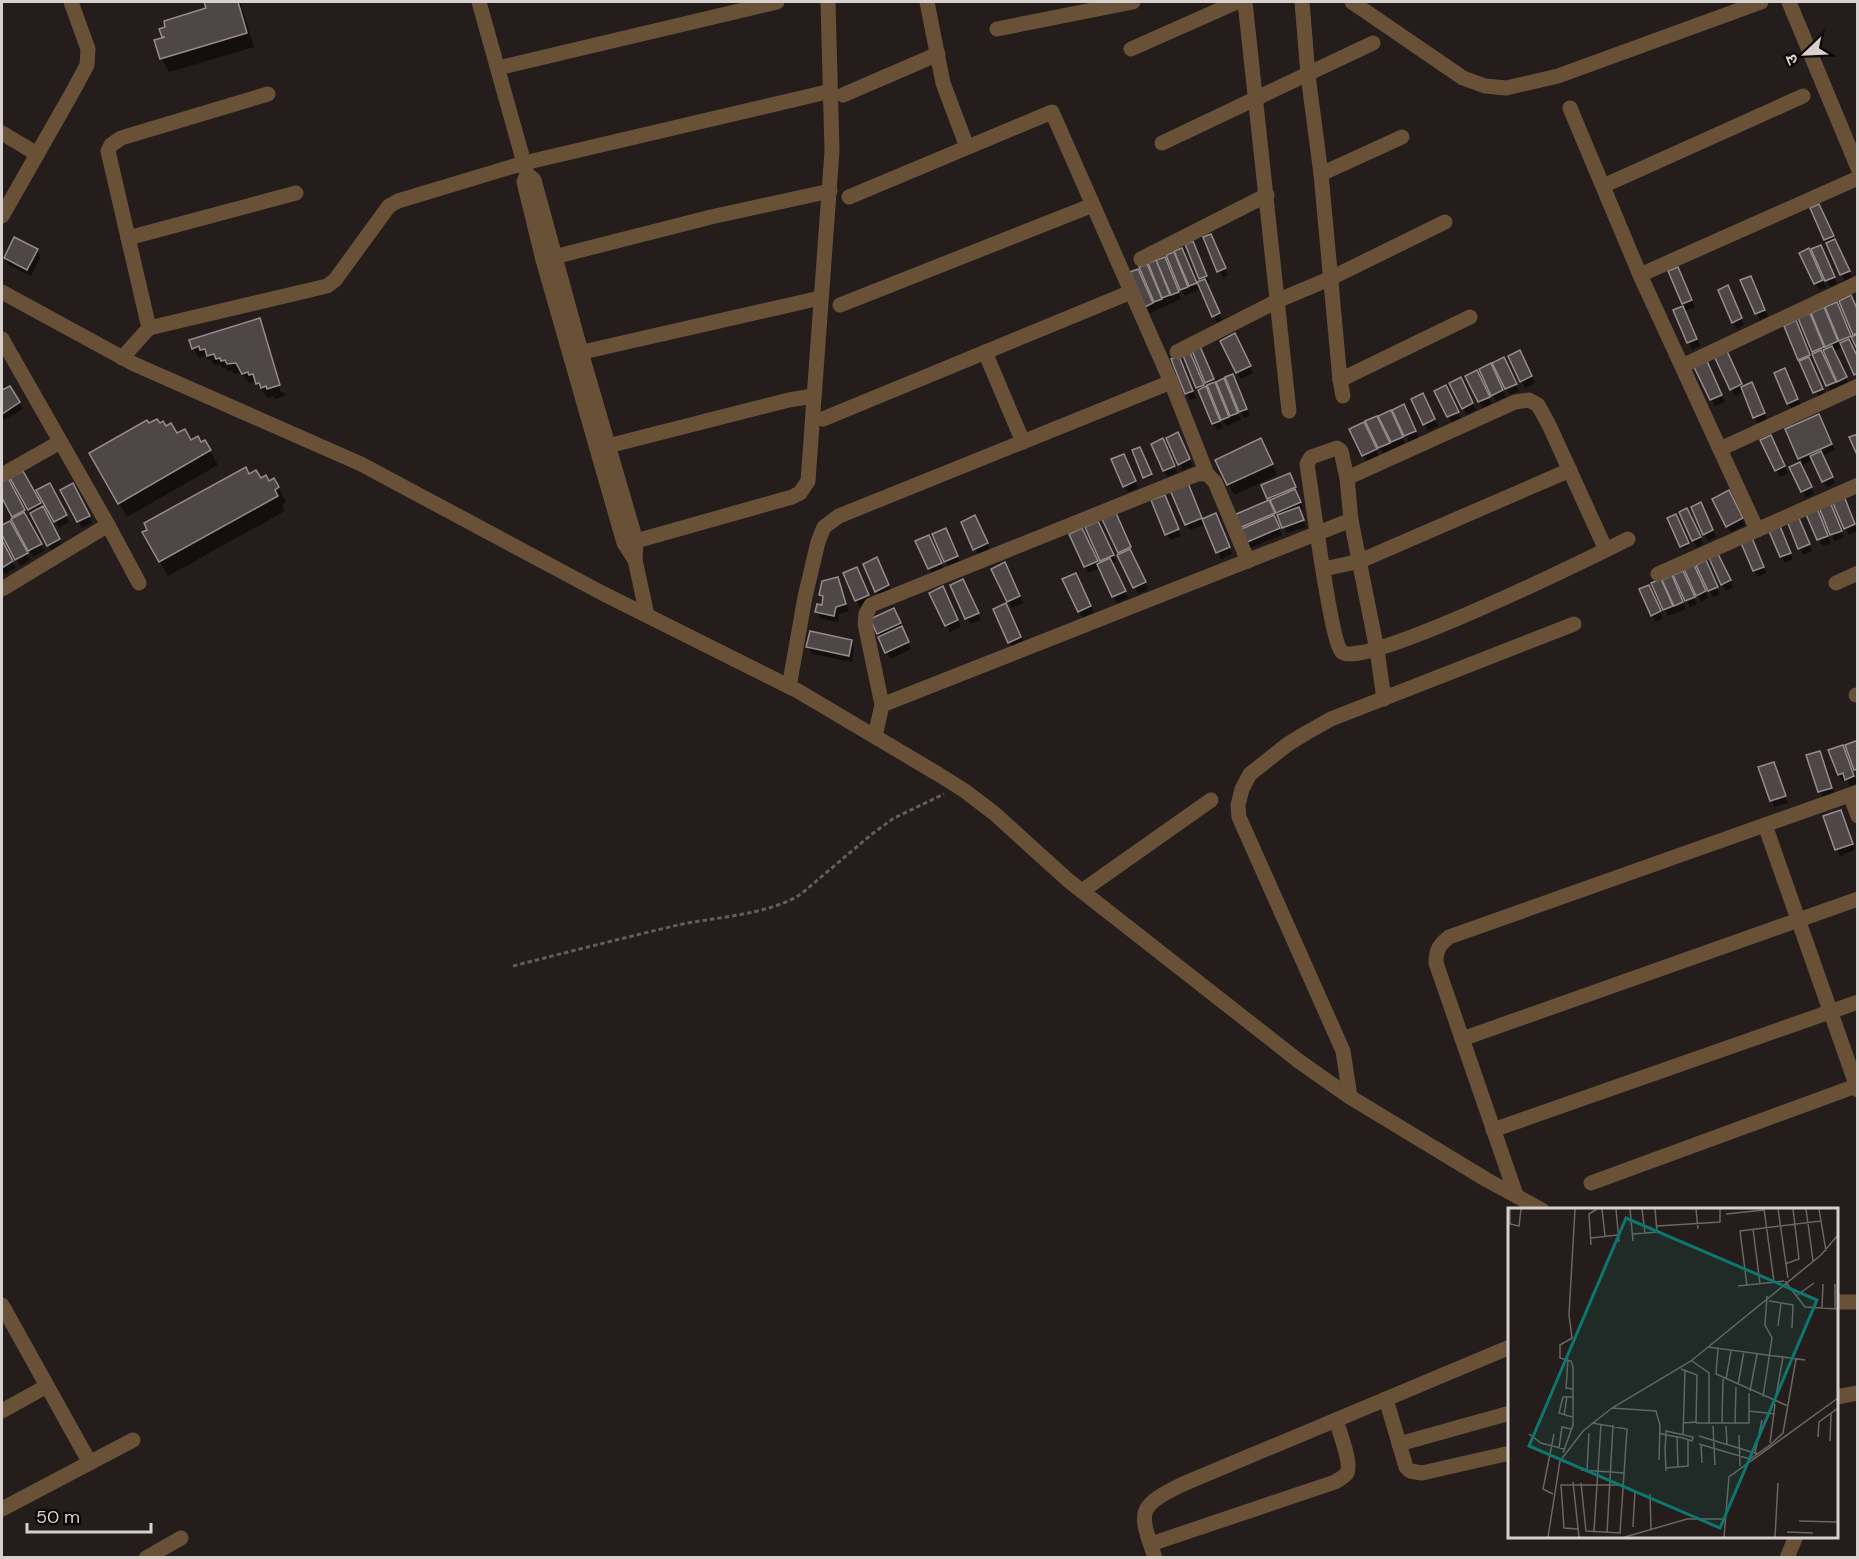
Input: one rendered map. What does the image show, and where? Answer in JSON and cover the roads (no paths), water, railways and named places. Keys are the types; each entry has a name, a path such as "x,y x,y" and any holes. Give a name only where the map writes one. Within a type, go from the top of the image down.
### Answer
{"street":[{"path":"2,216 87,65 88,49 71,2"},
{"path":"479,2 526,168 534,180 549,258 602,447 624,543 635,560"},
{"path":"498,68 777,2"},
{"path":"636,541 792,497 800,493 808,481 837,93 828,2"},
{"path":"927,2 946,94 967,147"},
{"path":"997,30 1133,2"},
{"path":"1131,49 1238,2"},
{"path":"1245,2 1279,300 1289,411"},
{"path":"1302,2 1308,75 1321,174 1329,279 1343,396"},
{"path":"1352,2 1463,78 1485,86 1506,88 1558,76 1761,2"},
{"path":"1789,2 1857,168"},
{"path":"1162,143 1373,43"},
{"path":"122,358 149,328 327,286 335,280 389,206 398,201 837,93 938,54"},
{"path":"149,328 108,151 111,145 121,138 268,94"},
{"path":"1603,186 1803,96"},
{"path":"1570,108 1640,274 1757,530"},
{"path":"849,197 1052,112 1171,382 1207,474 1215,482 1248,561"},
{"path":"2,133 37,154"},
{"path":"1321,174 1402,136"},
{"path":"1640,274 1857,178"},
{"path":"549,258 711,217 830,191"},
{"path":"128,238 296,193"},
{"path":"1141,259 1267,195"},
{"path":"840,304 1093,205"},
{"path":"1177,352 1279,300 1329,279 1445,222"},
{"path":"1682,366 1857,283"},
{"path":"2,292 122,358 362,464 602,593 789,687 875,736 959,787 995,814 1069,881 1261,1033 1350,1097 1487,1180 1540,1208"},
{"path":"823,419 1131,292"},
{"path":"576,353 820,298"},
{"path":"1340,380 1470,317"},
{"path":"4,348 108,525 139,584"},
{"path":"985,352 1023,442"},
{"path":"789,687 805,597 824,527 839,516 1171,382"},
{"path":"1720,449 1857,386"},
{"path":"602,447 813,396"},
{"path":"1347,478 1515,402 1529,400 1538,405 1606,550"},
{"path":"2,475 60,442"},
{"path":"602,447 636,541 635,560 647,615"},
{"path":"1384,699 1377,650 1351,520 1347,478 1340,449 1311,457 1308,460 1317,532 1337,646 1343,653 1349,655 1377,650 1476,611 1628,539"},
{"path":"1324,569 1360,561 1570,470"},
{"path":"875,736 882,705 865,624 866,614 871,605 1197,474 1207,474"},
{"path":"1658,574 1857,485"},
{"path":"882,705 1351,520"},
{"path":"2,588 108,525"},
{"path":"1836,583 1857,573"},
{"path":"1350,1097 1343,1051 1239,817 1238,805 1242,789 1250,774 1288,744 1331,719 1574,624"},
{"path":"1516,1195 1436,963 1436,951 1441,943 1449,937 1854,793 1857,816"},
{"path":"1082,891 1211,800"},
{"path":"1591,1183 1857,1088 1765,825"},
{"path":"1462,1039 1857,899"},
{"path":"1493,1130 1857,1002"},
{"path":"1838,1302 1857,1302"},
{"path":"2,1305 90,1462"},
{"path":"1336,1420 1348,1461 1345,1475 1335,1482 1153,1551 1143,1522 1147,1507 1159,1496 1336,1420 1508,1347"},
{"path":"2,1411 47,1386"},
{"path":"1838,1397 1857,1393"},
{"path":"1386,1399 1406,1467 1410,1471 1416,1473 1508,1453"},
{"path":"1399,1444 1508,1413"},
{"path":"2,1509 133,1440"},
{"path":"146,1557 181,1538"},
{"path":"1788,1557 1795,1538"}]}
